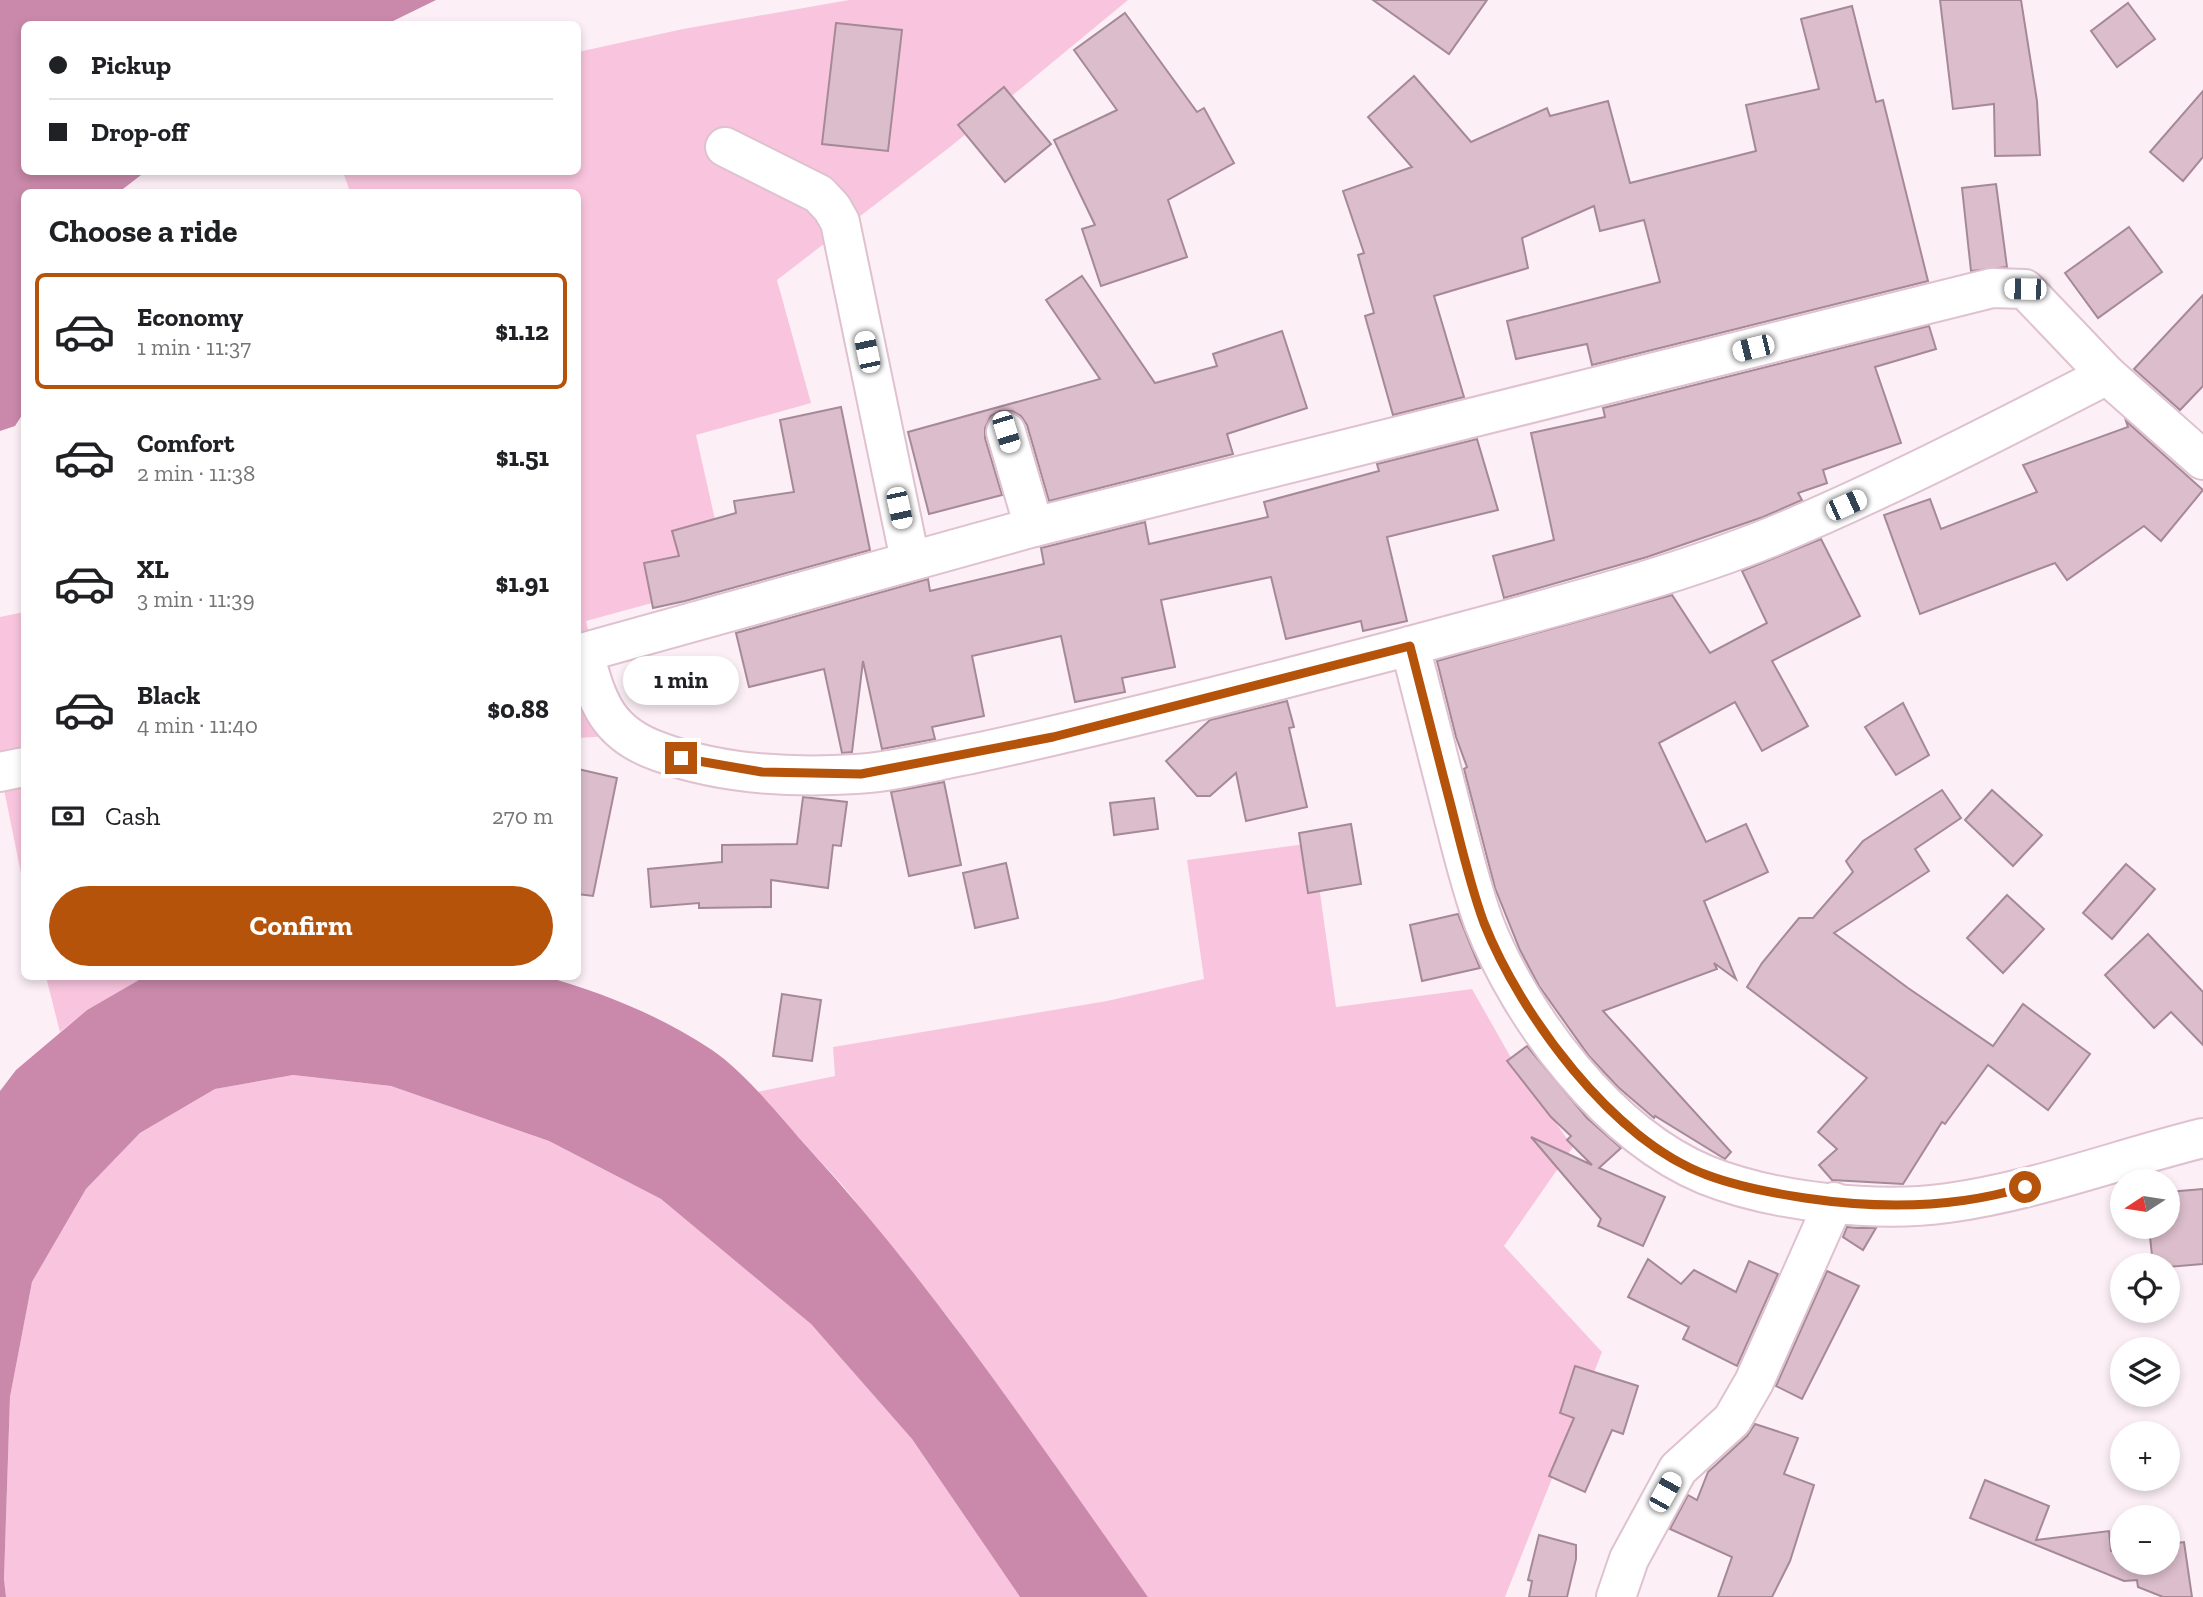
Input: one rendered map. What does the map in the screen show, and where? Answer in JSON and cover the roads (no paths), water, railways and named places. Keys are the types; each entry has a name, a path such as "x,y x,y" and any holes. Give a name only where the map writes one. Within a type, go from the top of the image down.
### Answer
{"street":[{"path":"725,147 820,194 840,222 910,560"},
{"path":"2107,374 1910,477 1767,538 1598,596 1053,737 861,774 810,775 705,764 656,751 625,733 604,713 581,653 1034,527 1992,288 2025,289 2107,374 2203,460"},
{"path":"1006,432 1034,527"},
{"path":"1410,646 1464,858 1484,923 1507,972 1534,1021 1558,1054 1621,1119 1659,1149 1705,1174 1765,1192 1834,1202 1900,1207 2003,1194 2203,1138"},
{"path":"0,772 21,768"},
{"path":"1616,1597 1629,1559 1678,1469 1732,1420 1754,1382 1834,1202"}]}
